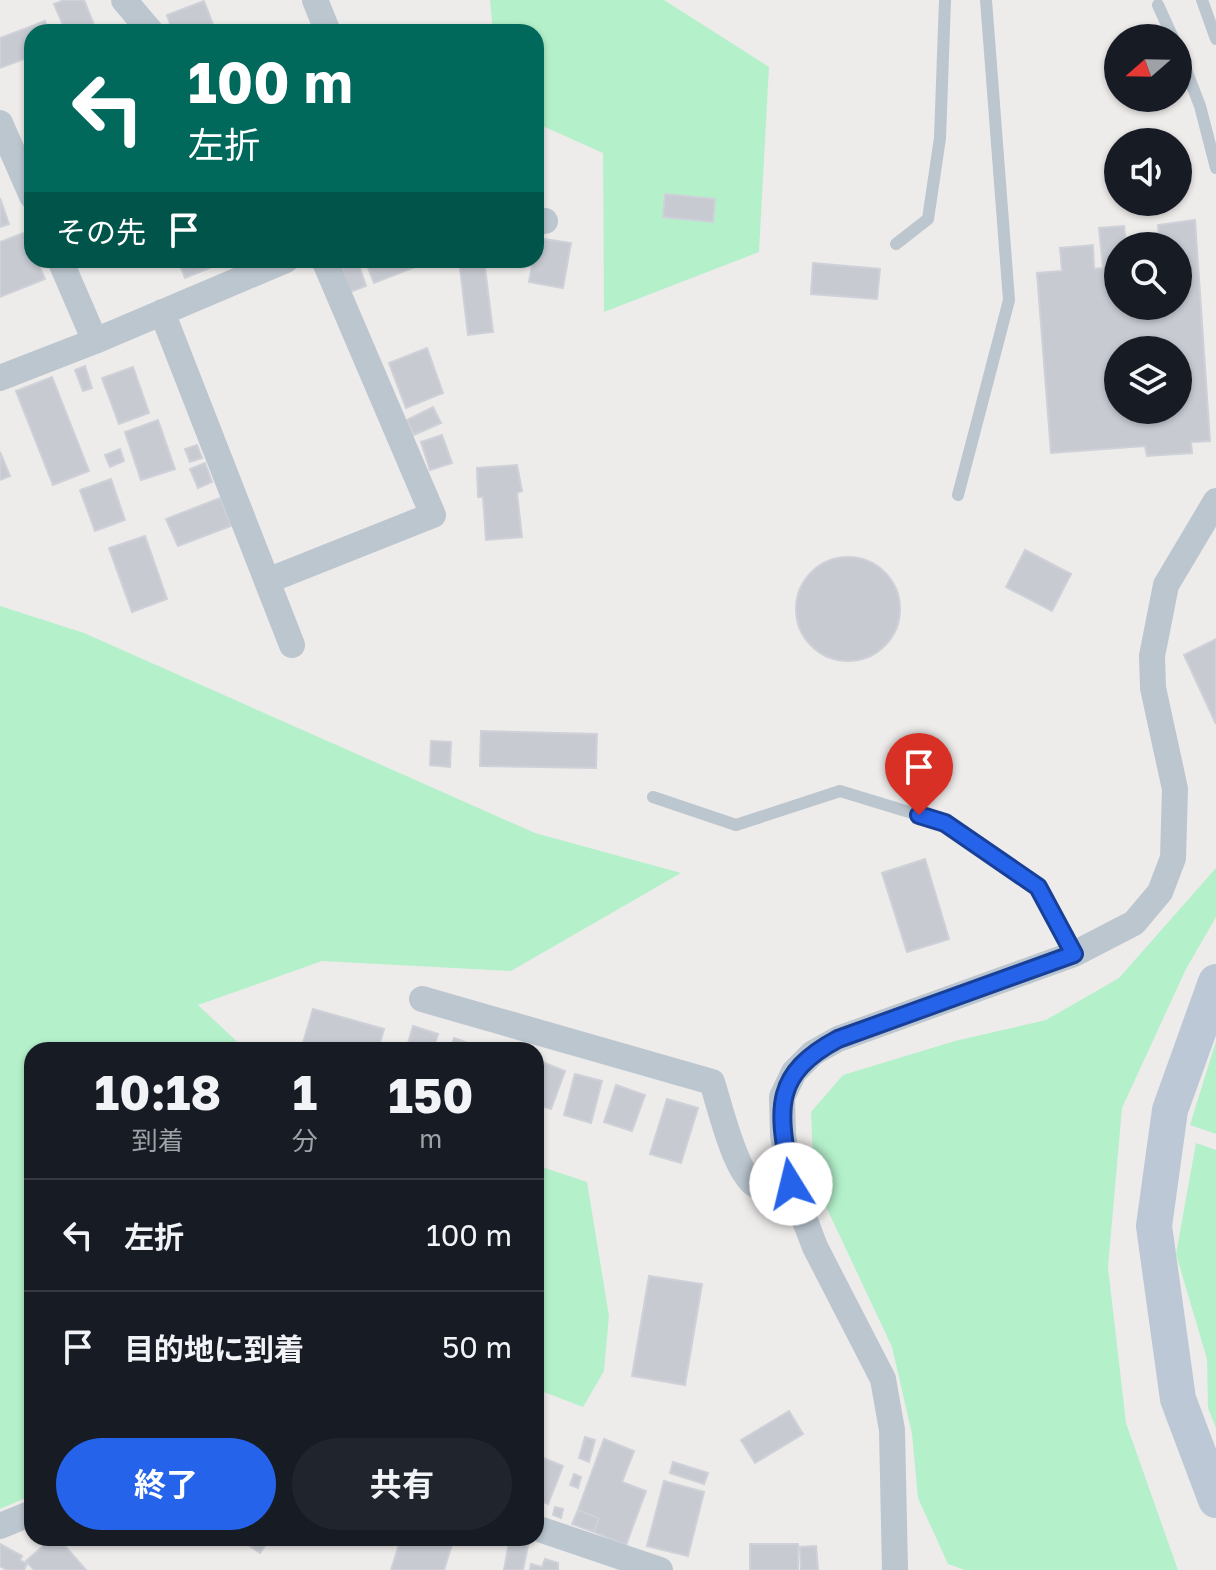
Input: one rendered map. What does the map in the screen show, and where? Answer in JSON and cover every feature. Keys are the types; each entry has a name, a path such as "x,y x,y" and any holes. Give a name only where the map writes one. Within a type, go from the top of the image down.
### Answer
{"street":[{"path":"124,0 144,24"},
{"path":"315,0 325,24"},
{"path":"0,123 24,178"},
{"path":"63,268 95,341"},
{"path":"0,378 95,341 259,268"},
{"path":"267,581 433,515 327,268"},
{"path":"162,312 292,645"},
{"path":"895,1570 892,1430 883,1379 815,1247 791,1184 783,1135 782,1097 794,1072 813,1053 838,1039 1074,954 1134,923 1160,892 1173,858 1175,789 1153,688 1152,656 1166,585 1216,501"},
{"path":"1216,982 1170,1110 1154,1226 1178,1399 1216,1500"},
{"path":"422,999 712,1082 743,1174 756,1186 772,1189 791,1184"},
{"path":"0,1526 24,1516"},
{"path":"544,1531 660,1570"}],"lane":[{"path":"896,244 928,219 940,138 945,0"},
{"path":"958,495 1009,300 986,0"},
{"path":"1202,0 1216,39"},
{"path":"1158,5 1167,24"},
{"path":"1192,85 1216,168"},
{"path":"653,797 736,825 840,791 945,823 1038,887 1074,954"}],"green space":[{"path":"490,0 664,0 769,67 759,252 604,312 603,153 544,127 544,24 492,24"},
{"path":"0,606 84,633 535,833 681,873 511,971 322,961 198,1005 237,1042 24,1042 24,1498 0,1509"},
{"path":"1216,868 1216,917 1186,969 1122,1108 1108,1267 1126,1423 1178,1570 965,1570 948,1564 918,1498 912,1434 892,1347 814,1181 811,1112 843,1075 955,1041 1046,1020 1119,978"},
{"path":"1216,1041 1216,1134 1190,1125"},
{"path":"1196,1143 1216,1150 1216,1428 1208,1408 1207,1359 1176,1254"},
{"path":"544,1168 587,1182 609,1316 604,1371 583,1407 544,1392"}],"building":[{"path":"64,0 84,0 94,24 63,24 54,4"},
{"path":"204,1 213,24 170,24 167,15"},
{"path":"24,29 24,59 0,68 0,38"},
{"path":"665,194 715,199 713,222 663,217"},
{"path":"0,198 9,224 0,227"},
{"path":"1195,220 1210,441 1191,442 1192,453 1147,456 1145,446 1051,453 1037,273 1062,271 1060,248 1093,245 1094,269 1103,268 1099,228 1124,226 1125,232 1104,232 1104,320 1192,320 1192,232 1159,232 1158,225"},
{"path":"24,233 24,268 40,268 45,279 0,297 0,242"},
{"path":"544,239 571,243 563,288 529,282 532,268 544,268"},
{"path":"813,263 880,269 877,299 811,294"},
{"path":"181,268 209,268 185,278"},
{"path":"360,268 366,286 350,292 342,269"},
{"path":"368,268 412,268 374,283"},
{"path":"460,268 485,268 493,332 468,335"},
{"path":"427,348 443,393 406,408 389,363"},
{"path":"85,366 92,388 83,391 75,370"},
{"path":"133,367 149,413 119,424 102,378"},
{"path":"52,377 89,471 53,485 16,391"},
{"path":"433,407 441,423 414,435 407,420"},
{"path":"158,420 175,469 141,480 125,432"},
{"path":"442,435 452,463 430,470 421,442"},
{"path":"197,445 202,458 190,462 185,449"},
{"path":"120,449 124,461 110,467 105,455"},
{"path":"0,452 10,476 0,480"},
{"path":"205,463 212,482 198,488 190,469"},
{"path":"517,465 522,491 517,493 522,537 486,540 483,497 478,497 477,468"},
{"path":"111,479 125,520 95,531 80,490"},
{"path":"220,498 231,526 178,546 166,519"},
{"path":"145,536 167,599 132,612 109,548"},
{"path":"1025,550 1071,574 1052,611 1006,587"},
{"path":"848,557 868,561 885,572 896,589 900,609 896,629 885,646 868,657 848,661 828,657 811,646 800,629 796,609 800,589 811,572 828,561"},
{"path":"1216,639 1216,724 1184,655"},
{"path":"481,731 597,734 596,768 480,766"},
{"path":"431,741 451,742 450,767 430,765"},
{"path":"925,859 949,939 907,952 882,873"},
{"path":"313,1009 384,1029 380,1042 303,1042"},
{"path":"413,1026 438,1034 436,1042 408,1042"},
{"path":"544,1063 565,1071 551,1109 544,1107"},
{"path":"575,1074 602,1081 591,1123 564,1115"},
{"path":"616,1085 645,1095 632,1131 604,1122"},
{"path":"667,1099 698,1108 681,1163 650,1154"},
{"path":"649,1276 702,1284 685,1385 632,1376"},
{"path":"789,1411 803,1434 755,1463 741,1440"},
{"path":"585,1437 595,1440 589,1462 579,1458"},
{"path":"604,1439 634,1451 622,1482 646,1491 626,1545 594,1532 599,1518 578,1510"},
{"path":"544,1458 563,1466 548,1504 544,1502"},
{"path":"673,1462 708,1473 704,1484 670,1473"},
{"path":"574,1474 581,1477 578,1488 570,1485"},
{"path":"664,1481 704,1492 688,1556 647,1546"},
{"path":"555,1507 563,1509 561,1518 553,1515"},
{"path":"578,1510 599,1518 594,1532 572,1524"},
{"path":"0,1544 22,1556 20,1560 27,1564 24,1570 7,1570 0,1566"},
{"path":"750,1544 798,1544 798,1570 750,1570"},
{"path":"43,1546 65,1546 86,1570 34,1570 26,1561"},
{"path":"250,1546 265,1546 260,1553"},
{"path":"398,1546 452,1546 444,1570 391,1570"},
{"path":"508,1546 528,1546 523,1570 504,1570"},
{"path":"816,1546 818,1570 801,1570 800,1547"},
{"path":"545,1559 558,1563 558,1570 530,1570 531,1564 542,1567"}],"route":[{"path":"791,1184 783,1135 782,1097 794,1072 813,1053 838,1039 1074,954 1038,887 945,823 919,815"}]}
